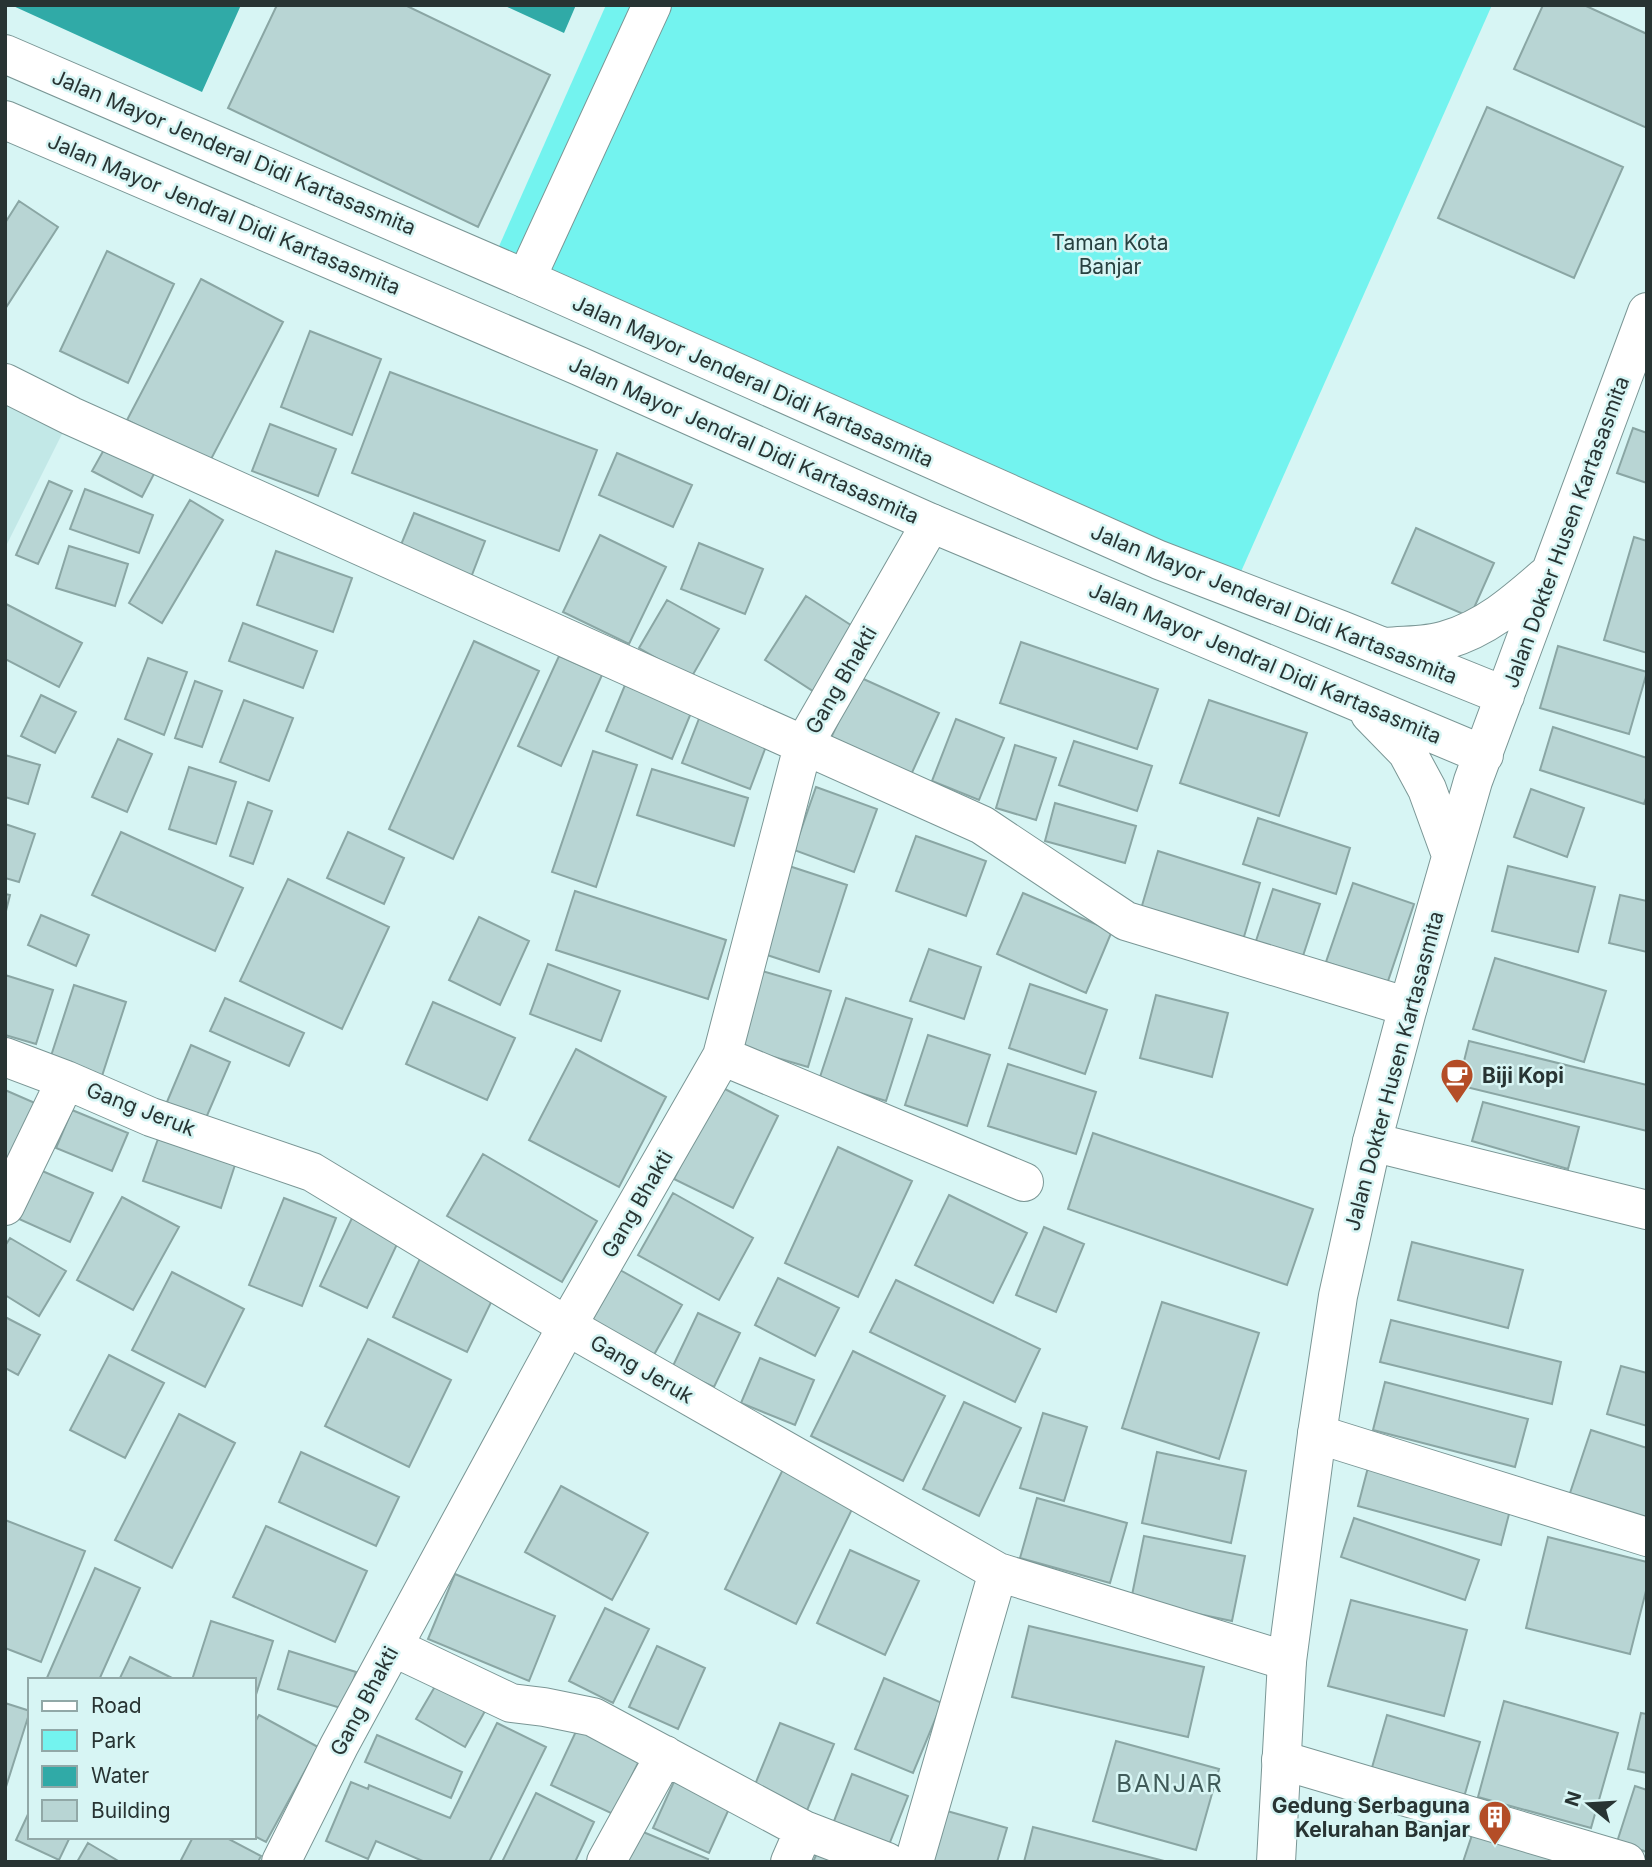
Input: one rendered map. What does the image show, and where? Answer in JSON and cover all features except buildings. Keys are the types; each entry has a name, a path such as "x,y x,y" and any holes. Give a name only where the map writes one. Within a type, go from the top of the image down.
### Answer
{"street":[{"path":"526,279 652,5"},
{"name":"Jalan Mayor Jenderal Didi Kartasasmita","path":"5,54 526,279 603,316 1159,559 1505,696"},
{"name":"Jalan Mayor Jendral Didi Kartasasmita","path":"5,120 579,366 931,523 1484,755"},
{"name":"Jalan Dokter Husen Kartasasmita","path":"1276,1862 1287,1661 1317,1434 1338,1296 1372,1142 1451,855 1474,782 1524,640 1647,312"},
{"path":"579,366 603,316"},
{"path":"5,383 71,416 982,825 1126,921 1408,1007"},
{"name":"Gang Bhakti","path":"281,1862 339,1746 568,1326 722,1056 803,746 931,523"},
{"path":"1384,647 1444,641 1478,628 1505,611 1552,570"},
{"path":"1359,702 1407,752 1427,789 1451,855"},
{"path":"722,1056 1024,1182"},
{"name":"Gang Jeruk","path":"5,1057 151,1117 312,1172 568,1326 999,1572 1287,1661"},
{"path":"5,1206 66,1080"},
{"path":"1372,1142 1647,1210"},
{"path":"1317,1434 1647,1537"},
{"path":"914,1862 999,1572"},
{"path":"393,1647 511,1703 593,1717 665,1755 797,1846 887,1862"},
{"path":"606,1862 665,1755"},
{"path":"1281,1760 1626,1862"}],"shaded area":[{"path":"5,383 71,416 5,548"}],"green space":[{"name":"Taman Kota Banjar","path":"606,5 1492,5 1236,583 496,253"}],"water":[{"path":"11,5 241,5 202,92"},
{"path":"503,5 576,5 564,33"}],"place":[{"name":"Biji Kopi","path":"1457,1105"},
{"name":"Gedung Serbaguna Kelurahan Banjar","path":"1495,1847"}],"district":[{"name":"BANJAR","path":"1170,1783"}]}
